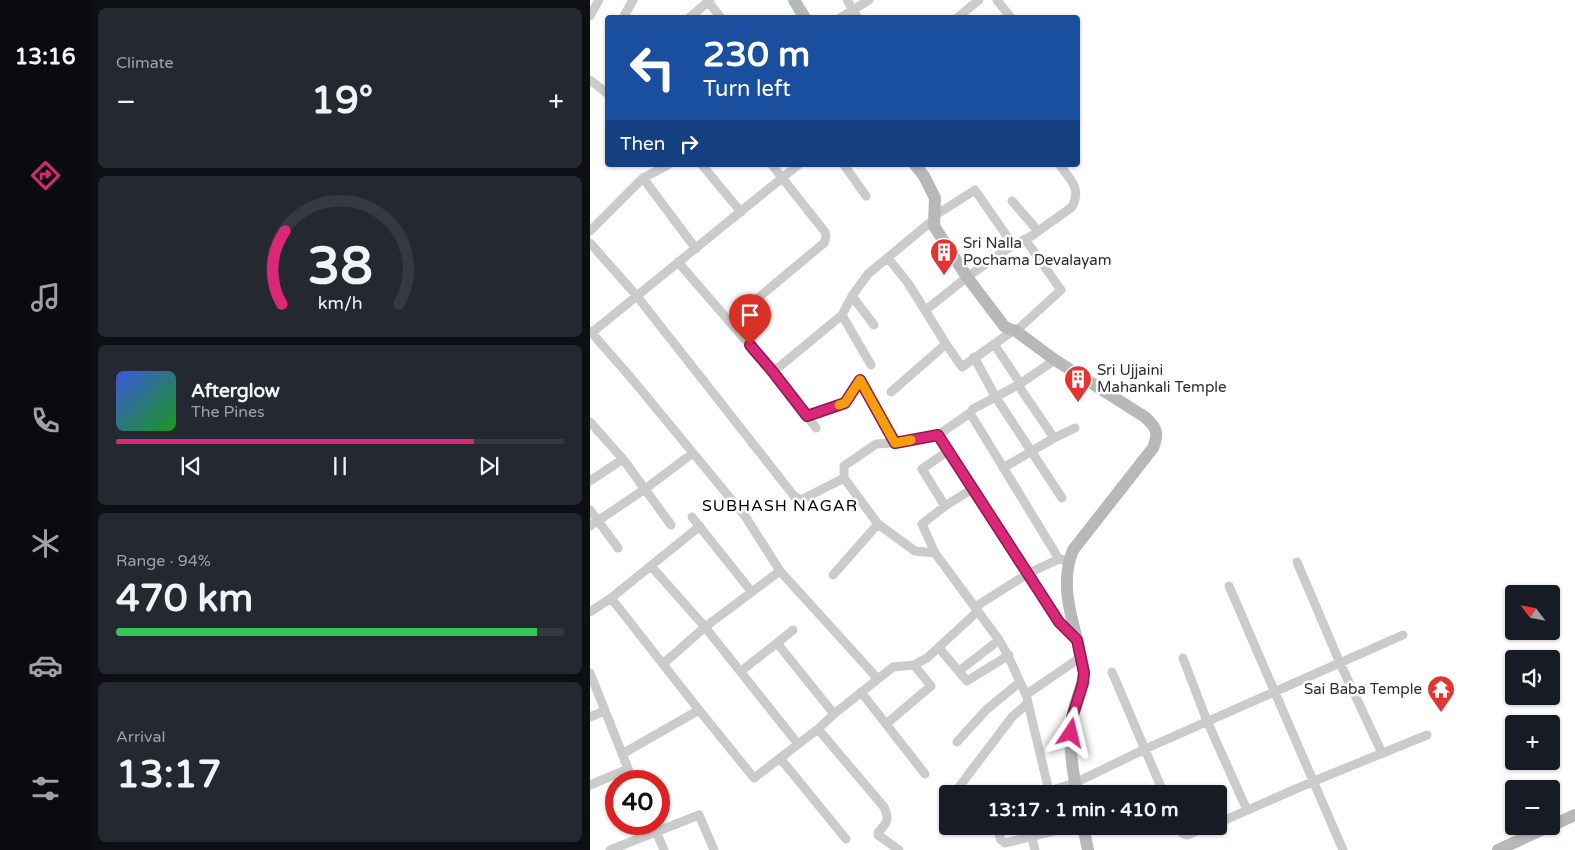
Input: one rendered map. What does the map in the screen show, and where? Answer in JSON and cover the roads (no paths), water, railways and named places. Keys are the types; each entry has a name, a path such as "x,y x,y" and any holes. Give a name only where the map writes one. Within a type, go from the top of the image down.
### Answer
{"street":[{"path":"590,16 599,0"},
{"path":"626,15 634,0"},
{"path":"794,0 801,15"},
{"path":"847,0 855,14 868,0"},
{"path":"961,15 979,0"},
{"path":"997,0 1009,15"},
{"path":"693,15 708,1 720,15"},
{"path":"590,80 605,92"},
{"path":"590,231 643,178 664,167"},
{"path":"704,167 741,212"},
{"path":"752,303 824,242 826,237 825,232 774,167"},
{"path":"796,167 696,249 590,332 745,516 780,571 878,679"},
{"path":"845,167 866,196"},
{"path":"611,598 754,778 818,729 893,667 914,665 927,658 976,609 1029,573 1064,560 1153,448 1157,432 1153,424 1055,360 1015,330 1004,326 967,277 934,226 935,198 932,188 917,167"},
{"path":"926,310 967,277 1072,207 1076,200 1074,184 1061,167"},
{"path":"643,178 696,249"},
{"path":"773,372 842,314 868,274 934,218 975,190 1013,245"},
{"path":"1012,201 1038,231"},
{"path":"888,258 908,283 962,367 1015,330 1061,290 1025,239"},
{"path":"590,243 636,295 794,496 801,500 844,478"},
{"path":"678,262 773,372 816,428"},
{"path":"852,296 874,325"},
{"path":"842,314 871,365"},
{"path":"891,392 946,344"},
{"path":"994,344 1054,438"},
{"path":"974,357 995,396 1062,498"},
{"path":"935,553 915,551 878,524 844,478 844,466 876,444 895,443 938,435 973,409 1019,384 1055,360"},
{"path":"807,416 845,403 860,380 895,443"},
{"path":"970,413 1003,468 1064,560 1067,574 1068,602 1084,673 1083,683 1072,718 1071,733 1076,785"},
{"path":"590,422 623,459 671,525"},
{"path":"1003,468 1074,428"},
{"path":"938,435 1059,622 1077,640"},
{"path":"945,506 922,468 948,451"},
{"path":"590,526 646,489 693,452"},
{"path":"590,481 623,459"},
{"path":"972,489 945,506 922,524 935,553 1009,655 1027,698 1048,785"},
{"path":"590,510 618,548"},
{"path":"692,518 751,592"},
{"path":"833,575 878,524"},
{"path":"590,612 611,598 700,526"},
{"path":"1297,562 1340,663 1382,753"},
{"path":"651,566 705,627 798,744"},
{"path":"663,664 705,627 780,571"},
{"path":"1229,586 1343,850"},
{"path":"741,671 793,630"},
{"path":"1081,785 1145,749 1403,635"},
{"path":"959,671 999,640"},
{"path":"777,643 834,714"},
{"path":"939,648 967,682 1009,655"},
{"path":"961,785 1027,698 1081,657"},
{"path":"1183,658 1207,721 1247,810"},
{"path":"886,724 931,686 914,665"},
{"path":"1112,672 1160,785"},
{"path":"590,673 628,769 590,785"},
{"path":"957,742 986,710 1020,682"},
{"path":"861,692 925,774"},
{"path":"622,754 699,710"},
{"path":"590,717 604,711"},
{"path":"818,729 884,808 888,820 878,835 899,850"},
{"path":"1227,819 1427,735"},
{"path":"780,758 846,839"},
{"path":"670,824 699,815 714,850"},
{"path":"1560,822 1575,815"},
{"path":"610,850 641,835"},
{"path":"658,835 664,850"},
{"path":"999,835 1005,843 1036,835"},
{"path":"1085,835 1088,850"},
{"path":"1503,849 1532,835"},
{"path":"1032,836 1035,850"}],"place":[{"name":"Sri Nalla Pochama Devalayam","path":"944,276"},
{"name":"Sri Ujjaini Mahankali Temple","path":"1078,403"},
{"name":"Sai Baba Temple","path":"1441,713"}],"district":[{"name":"SUBHASH NAGAR","path":"780,505"}]}
